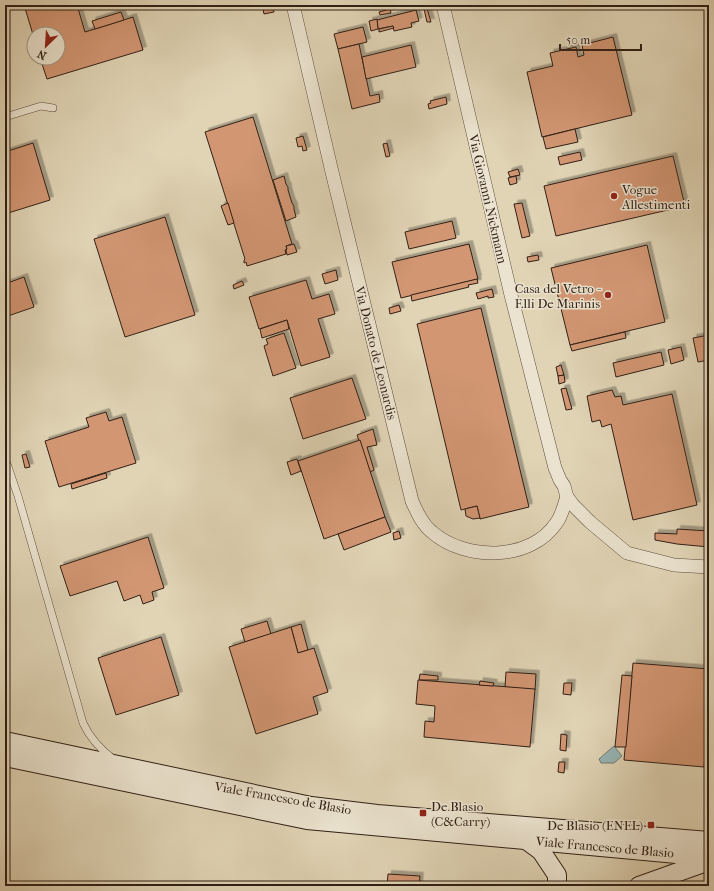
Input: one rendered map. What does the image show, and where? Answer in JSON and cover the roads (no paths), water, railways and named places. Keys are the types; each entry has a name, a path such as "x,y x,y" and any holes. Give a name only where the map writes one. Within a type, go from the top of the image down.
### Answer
{"street":[{"name":"Via Donato de Leonardis","path":"293,5 412,501 421,519 432,532 459,547 471,550 510,553 523,549 547,534 557,522 563,510 570,501"},
{"name":"Via Giovanni Nickmann","path":"443,5 513,302 555,468 570,501"},
{"path":"570,501 590,522 627,553 674,565 709,567"},
{"name":"Viale Francesco de Blasio","path":"5,741 318,807 376,814 709,841"},
{"name":"Viale Francesco de Blasio","path":"5,757 307,820 709,857"},
{"path":"526,840 541,851 558,875 557,886"},
{"path":"639,886 709,861"}],"lane":[{"path":"5,117 40,106 53,108"},
{"path":"5,458 18,496 83,723 89,735 121,766"}],"water":[{"path":"614,746 622,756 614,763 601,763 599,759"}],"place":[{"name":"Vogue Allestimenti","path":"614,196"},
{"name":"Casa del Vetro - F.lli De Marinis","path":"608,295"},
{"name":"De Blasio (C&Carry)","path":"423,813"},
{"name":"De Blasio (ENEL)","path":"651,825"}]}
